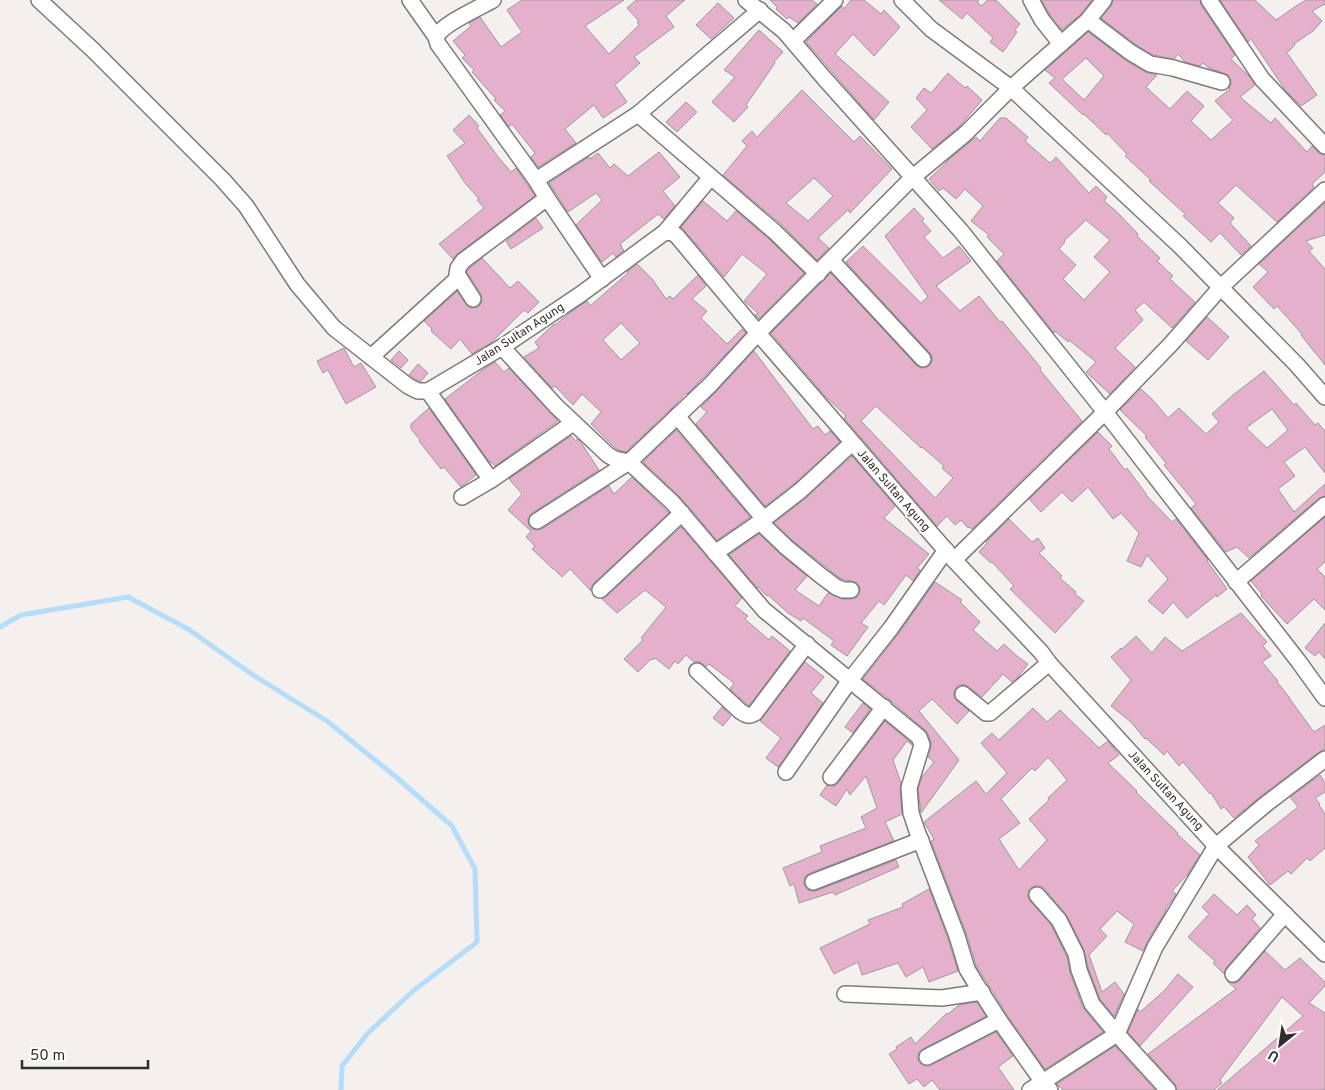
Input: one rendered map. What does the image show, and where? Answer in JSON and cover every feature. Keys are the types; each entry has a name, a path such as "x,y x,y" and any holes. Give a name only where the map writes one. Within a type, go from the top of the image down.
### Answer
{"street":[{"path":"39,0 93,50 223,180 246,206 297,284 334,328 408,386 418,391 428,391 491,480"},
{"path":"410,0 436,37 438,44 536,180 602,279"},
{"path":"436,37 438,32 446,26 493,0"},
{"path":"746,0 784,31 961,232 1105,412 1325,698"},
{"path":"793,41 835,0"},
{"path":"902,0 931,29 1011,88 1180,246 1297,365 1325,397"},
{"path":"1031,0 1042,20 1061,44"},
{"path":"537,521 629,462 710,385 758,333 913,177 965,134 1011,88 1088,20 1104,0"},
{"path":"1209,0 1262,79 1325,146"},
{"path":"536,180 638,114 760,10"},
{"path":"1088,20 1130,52 1150,64 1173,68 1222,82"},
{"path":"638,114 775,232 818,274"},
{"path":"665,232 711,177"},
{"path":"786,772 850,680 950,555 1105,412 1170,344 1220,287 1325,190"},
{"path":"473,299 457,274 458,268 463,261 547,198"},
{"name":"Jalan Sultan Agung","path":"428,391 502,346 602,279 665,232 677,236 758,333 950,555 1041,652 1216,846 1325,954"},
{"path":"831,260 923,359"},
{"path":"371,357 459,277"},
{"path":"502,346 573,423 608,455 615,459 629,462 673,503 764,610 919,737 922,745 910,788 911,814 957,936 967,969 1040,1087 1117,1034 1155,947 1216,846 1325,758"},
{"path":"677,416 786,547 836,587 843,590 851,590"},
{"path":"462,497 491,480 573,423"},
{"path":"715,553 800,491 852,442"},
{"path":"1236,582 1325,505"},
{"path":"600,590 682,513"},
{"path":"697,671 740,711 747,716 751,716 806,644"},
{"path":"963,694 986,713 990,712 1049,663"},
{"path":"831,777 884,707"},
{"path":"813,882 921,840"},
{"path":"1037,895 1059,920 1076,954 1079,970 1092,1004 1168,1090"},
{"path":"1233,974 1286,914"},
{"path":"845,994 942,998 979,988"},
{"path":"927,1056 999,1020"}],"building":[{"path":"522,0 624,0 585,26 609,54 639,25 637,22 639,21 627,8 636,0 685,0 666,16 674,27 634,57 640,63 615,85 627,102 603,118 594,105 565,129 576,143 538,167 531,157 535,153 512,124 509,127 500,115 505,111 472,72 474,70 462,58 465,55 453,41 471,26 469,23 480,17 501,47 522,32 507,10"},
{"path":"770,0 812,0 817,4 798,23 789,17 787,19 776,9 777,7"},
{"path":"851,0 864,0 881,14 884,10 900,27 874,56 853,34 835,54 889,102 874,120 806,42 842,6 844,9"},
{"path":"939,0 979,0 977,2 982,6 987,0 996,0 1020,24 1015,30 1017,32 1003,52 990,42 993,38 967,13 962,19"},
{"path":"1043,0 1092,0 1081,14 1062,30 1050,15"},
{"path":"1113,0 1200,0 1201,5 1235,55 1231,59 1250,77 1255,85 1240,97 1271,123 1275,118 1307,152 1312,146 1319,153 1325,155 1325,172 1312,184 1314,187 1277,222 1236,185 1218,203 1234,218 1230,223 1251,246 1241,255 1220,233 1211,242 1125,156 1127,154 1107,133 1106,135 1049,83 1055,78 1045,70 1088,32 1125,60 1145,72 1157,75 1146,87 1170,109 1187,91 1204,106 1191,121 1211,140 1233,120 1215,101 1230,89 1231,80 1228,75 1209,68 1203,63 1200,66 1185,62 1178,54 1174,59 1153,55 1101,18 1111,6","holes":["1086,58 1104,76 1084,100 1062,79"]},
{"path":"1220,0 1255,0 1276,20 1306,0 1325,0 1325,4 1312,11 1322,21 1313,31 1294,44 1287,53 1317,95 1301,106 1286,91 1251,39 1248,42"},
{"path":"718,3 734,18 711,39 696,25"},
{"path":"759,30 783,52 774,62 746,105 748,107 734,122 712,102 735,77 724,70"},
{"path":"948,73 965,88 967,86 982,100 959,127 932,149 911,127 927,110 916,98 924,88 931,93"},
{"path":"802,90 854,142 860,136 892,169 850,213 848,210 818,238 829,248 817,260 782,225 723,175 747,146 742,141 752,131 757,137","holes":["814,178 833,196 808,221 786,203"]},
{"path":"686,102 697,112 677,132 666,122"},
{"path":"469,115 479,126 477,128 499,158 511,172 516,168 535,196 457,254 453,259 439,244 484,208 447,156 465,143 453,130"},
{"path":"1000,118 1006,118 1028,137 1025,141 1050,163 1056,157 1089,193 1096,186 1107,197 1104,201 1116,211 1138,234 1137,236 1160,258 1157,261 1173,276 1170,279 1195,302 1172,328 1144,302 1135,310 1143,320 1115,348 1135,367 1110,394 1086,372 1096,362 1069,340 1068,342 1055,331 1054,333 997,261 1004,254 987,237 989,235 971,221 983,206 965,189 956,199 943,188 939,191 929,179 976,137 980,141","holes":["1086,220 1110,240 1094,257 1110,272 1084,300 1063,279 1076,265 1059,249 1064,241"]},
{"path":"659,152 680,177 663,191 675,206 664,219 658,214 620,244 624,250 616,257 613,253 602,262 576,225 602,200 596,193 568,212 549,183 598,153 610,168 614,164 628,176"},
{"path":"703,201 727,221 736,211 769,239 804,273 759,319 755,315 758,313 744,301 767,274 742,254 724,277 681,227"},
{"path":"1325,203 1325,235 1306,241 1313,248 1309,251 1325,269 1325,365 1302,334 1277,306 1274,309 1253,287 1268,272 1259,264"},
{"path":"914,208 924,219 922,221 931,231 924,237 943,258 959,246 971,261 936,286 960,311 979,296 1032,357 1041,368 1040,370 1082,421 972,529 968,528 961,520 955,525 947,516 937,526 844,418 846,416 826,397 771,333 831,273 916,365 921,368 929,366 932,361 930,353 846,262 863,246 921,303 928,297 885,236","holes":["876,406 921,448 944,466 942,468 953,478 935,498 861,421"]},
{"path":"536,218 543,228 511,249 506,241"},
{"path":"482,258 510,288 518,281 539,302 528,313 524,310 491,343 472,354 460,339 451,349 431,331 432,329 424,321 457,291 468,307 478,307 481,304 481,294 467,272"},
{"path":"637,264 653,280 666,299 670,296 673,299 698,275 706,286 692,299 707,311 701,318 727,344 742,329 746,333 687,394 626,452 614,447 591,424 601,412 582,394 573,405 555,386 552,388 524,357 539,348 535,342 554,324 587,301 590,306","holes":["621,323 640,343 621,360 603,340"]},
{"path":"1207,317 1229,337 1208,360 1186,341"},
{"path":"344,348 354,367 361,363 376,387 346,404 328,370 323,373 317,361"},
{"path":"399,351 408,360 401,368 391,360"},
{"path":"754,351 813,429 818,426 825,435 830,431 840,442 794,484 765,506 696,424 707,412 701,407"},
{"path":"495,362 504,372 509,368 558,421 495,466 490,463 445,399"},
{"path":"418,364 428,373 420,382 409,375"},
{"path":"1264,371 1294,405 1296,403 1315,425 1318,423 1325,431 1325,473 1305,447 1284,462 1295,476 1278,489 1294,512 1325,484 1325,496 1319,498 1249,558 1237,547 1226,552 1191,508 1196,504 1164,465 1166,463 1145,437 1147,436 1120,410 1141,389 1168,418 1179,408 1206,434 1219,422 1212,414","holes":["1272,409 1288,430 1267,448 1246,428"]},
{"path":"429,408 476,475 461,487 444,467 441,469 411,429 411,424"},
{"path":"676,430 750,517 717,540 680,497 643,462"},
{"path":"1098,432 1112,446 1109,449 1125,470 1127,468 1146,495 1172,522 1176,519 1208,560 1227,589 1217,597 1216,595 1187,618 1173,602 1163,614 1148,601 1168,579 1147,555 1141,567 1127,561 1139,533 1121,513 1113,519 1088,487 1072,502 1062,492 1041,512 1029,499"},
{"path":"571,436 576,441 577,439 580,441 599,470 532,513 528,517 528,521 532,529 542,529 609,486 614,494 632,477 669,513 594,583 591,591 570,569 562,577 532,549 535,546 526,537 531,531 508,510 522,494 509,479"},
{"path":"852,456 895,506 884,518 929,554 917,568 920,570 913,581 906,575 884,605 879,601 861,623 868,627 847,656 831,645 834,641 803,618 801,621 788,613 757,588 729,555 759,534 807,576 795,590 819,606 828,593 843,599 856,598 860,590 856,582 841,579 792,540 774,523 806,498"},
{"path":"1325,517 1325,562 1317,569 1325,577 1325,610 1314,599 1287,624 1261,596 1262,594 1251,581"},
{"path":"1009,519 1032,542 1038,538 1045,548 1039,553 1062,576 1060,578 1076,592 1075,594 1084,601 1055,633 1010,589 1014,586 992,562 979,552 986,542"},
{"path":"681,527 742,598 735,606 748,616 745,619 769,640 772,636 790,651 749,706 730,689 734,683 709,664 706,667 700,662 694,662 686,655 678,664 675,661 669,669 655,658 651,659 638,672 624,659 643,640 641,638 666,607 645,590 617,613 602,599"},
{"path":"935,582 962,600 960,602 980,622 973,630 997,651 1004,644 1028,664 1012,682 1003,674 982,697 965,685 960,685 956,688 954,698 969,711 957,724 932,699 919,711 959,760 921,813 918,789 922,777 934,762 928,757 931,742 928,734 863,679"},
{"path":"1241,613 1267,642 1263,646 1271,656 1262,662 1278,681 1314,732 1325,725 1325,749 1234,818 1224,807 1221,809 1211,793 1183,762 1179,766 1167,751 1164,755 1145,739 1131,722 1111,706 1131,680 1111,657 1136,636 1152,653 1165,637 1182,651"},
{"path":"1325,623 1325,659 1319,652 1315,656 1305,648"},
{"path":"805,662 824,677 811,693 823,703 778,767 766,758 781,738 760,721"},
{"path":"863,703 870,709 853,733 845,727"},
{"path":"722,707 731,716 723,726 713,718"},
{"path":"1033,708 1047,722 1060,710 1099,748 1108,741 1119,755 1108,763 1200,855 1187,875 1172,891 1176,894 1165,910 1143,951 1125,942 1134,924 1117,911 1100,929 1107,936 1089,955 1102,992 1115,982 1124,994 1114,1016 1100,999 1084,950 1067,916 1044,888 1036,886 1030,888 1028,897 1030,901 1051,925 1067,957 1070,973 1083,1008 1103,1032 1045,1069 1007,1015 976,965 966,933 931,841 934,839 924,822 976,781 986,794 1007,773 981,743 992,733 999,740","holes":["1048,757 1067,780 1029,819 1047,840 1019,870 999,839 1020,823 1001,799 1032,768 1035,771"]},
{"path":"885,721 912,745 907,741 893,760 901,783 902,814 885,822 894,841 810,873 805,877 804,885 808,890 816,891 896,860 899,867 835,895 833,892 799,903 794,884 790,886 783,868 822,852 820,846 866,828 861,817 877,808 866,776 850,795 847,789 836,806 820,795 827,785 834,786 838,783"},
{"path":"1320,775 1325,783 1325,792 1315,798 1325,814 1325,848 1310,861 1307,858 1291,874 1288,871 1270,885 1248,857 1259,845 1255,841 1298,807 1290,797"},
{"path":"929,889 958,971 929,982 923,967 906,977 898,963 862,975 858,962 834,974 820,948 870,924 868,920 903,907 902,904"},
{"path":"1214,894 1237,915 1247,905 1256,915 1252,919 1260,928 1226,968 1224,974 1213,963 1215,961 1188,937 1209,914 1202,907"},
{"path":"1265,951 1285,970 1300,958 1325,982 1325,986 1309,1003 1325,1013 1325,1090 1217,1090 1303,1016 1282,997 1220,1080 1222,1083 1214,1090 1177,1090 1175,1084 1148,1054 1236,989 1227,981 1236,983 1240,980"},
{"path":"1178,974 1193,987 1140,1046 1128,1032 1138,1009 1140,1012 1164,991"},
{"path":"977,1002 986,1016 923,1049 919,1052 918,1061 922,1065 931,1065 996,1032 1013,1056 998,1067 1014,1090 940,1090 932,1080 924,1087 917,1079 909,1084 889,1054 911,1037 915,1044 947,1013 959,1005"},
{"path":"1115,1046 1155,1090 1063,1090 1057,1084"}],"waterway":[{"path":"0,627 21,615 128,597 188,629 253,675 327,721 396,777 452,826 475,869 477,942 413,991 368,1033 342,1066 341,1090"}]}
